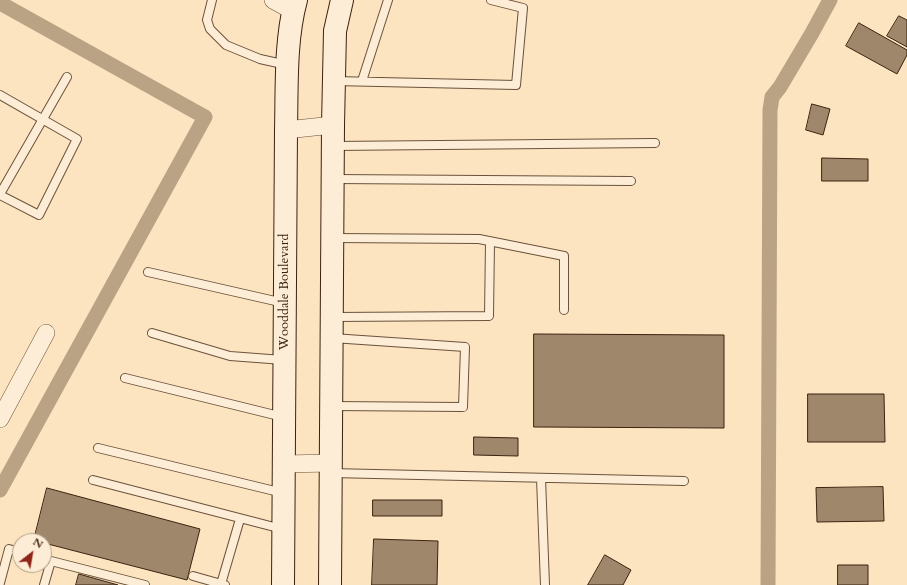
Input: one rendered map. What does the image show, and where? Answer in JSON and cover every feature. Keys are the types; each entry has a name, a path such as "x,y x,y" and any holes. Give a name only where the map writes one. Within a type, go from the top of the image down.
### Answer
{"street":[{"path":"273,0 295,6"},
{"path":"330,585 332,135 335,31 342,0"},
{"name":"Wooddale Boulevard","path":"283,585 287,65 295,6"},
{"path":"286,130 332,135"},
{"path":"0,419 46,333"},
{"path":"284,464 331,468"}],"lane":[{"path":"212,0 207,20 210,29 226,45 260,60 287,65"},
{"path":"362,81 388,0"},
{"path":"334,80 516,85 523,8 491,0"},
{"path":"0,95 43,120 77,139 39,215 0,195 43,120 67,77"},
{"path":"332,135 655,143"},
{"path":"332,179 631,181"},
{"path":"332,238 479,239 564,256 564,310"},
{"path":"331,328 489,316 490,242"},
{"path":"148,272 285,303"},
{"path":"331,328 465,347 463,407 331,406"},
{"path":"152,333 230,356 284,360"},
{"path":"125,378 284,417"},
{"path":"98,448 283,493"},
{"path":"331,468 541,478 684,481"},
{"path":"541,478 545,585"},
{"path":"93,480 283,530"},
{"path":"193,576 224,584 240,519"},
{"path":"0,583 9,549 12,550"},
{"path":"52,561 145,585"},
{"path":"44,585 46,573"}],"building":[{"path":"899,16 907,20 907,47 887,36"},
{"path":"859,23 907,50 907,55 897,74 846,46"},
{"path":"812,104 830,109 823,135 806,130"},
{"path":"822,158 868,159 868,181 822,181"},
{"path":"534,334 724,335 724,428 534,427"},
{"path":"808,394 884,394 885,442 808,442"},
{"path":"474,437 518,438 518,456 474,455"},
{"path":"883,487 884,521 817,522 816,488"},
{"path":"47,488 200,529 187,580 52,545 52,533 36,533"},
{"path":"373,500 442,500 442,516 373,516"},
{"path":"374,539 438,541 437,585 372,585"},
{"path":"605,555 631,570 623,585 588,585"},
{"path":"838,565 868,565 868,585 838,585"},
{"path":"79,574 118,585 76,585"}],"waterway":[{"path":"768,585 770,110 772,97 780,87 830,0"},
{"path":"0,3 205,117 0,490"}]}
